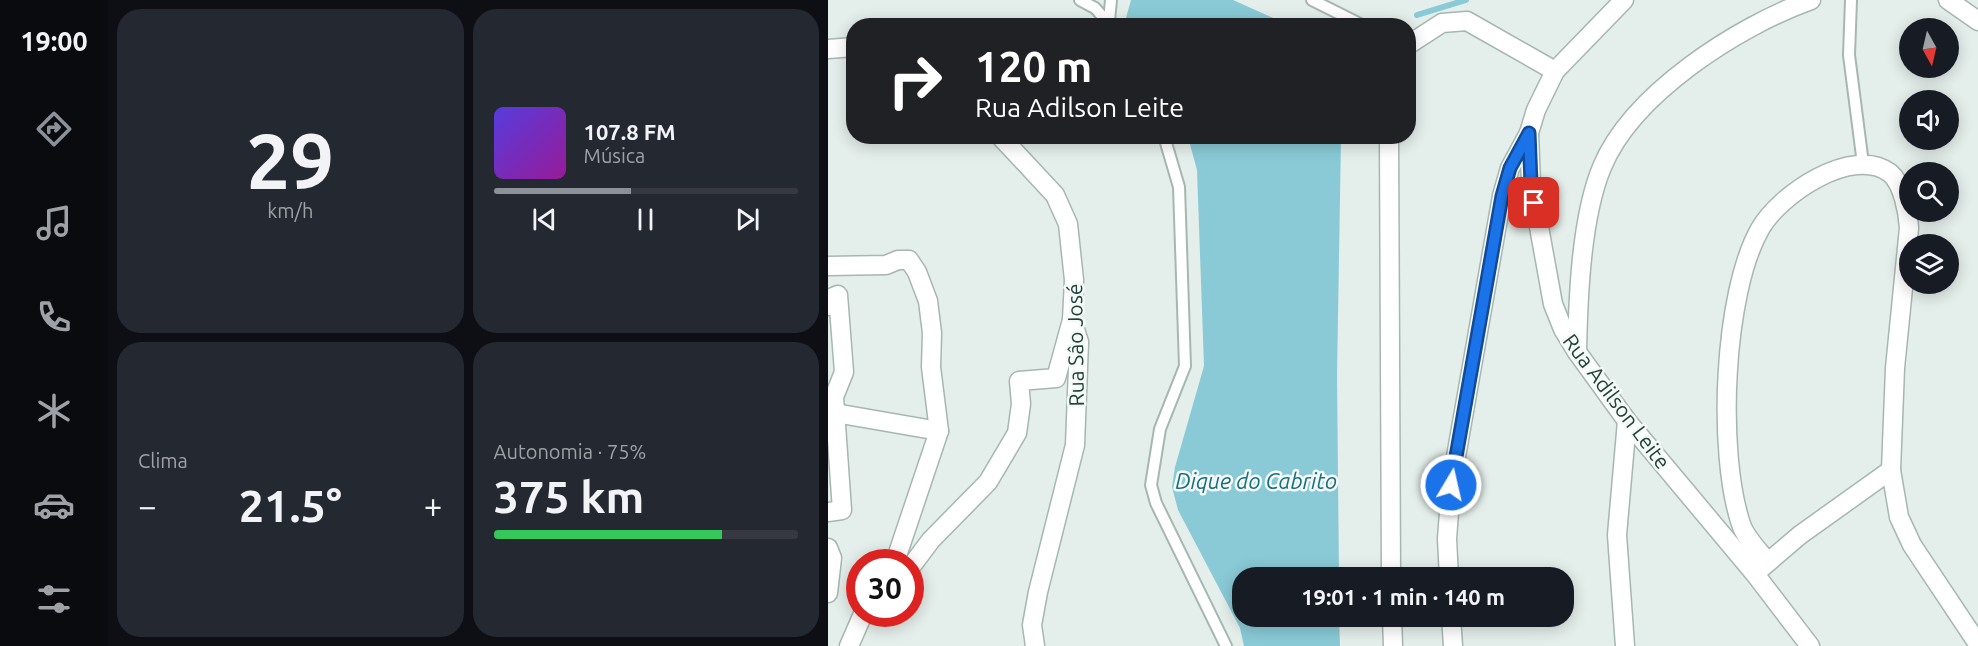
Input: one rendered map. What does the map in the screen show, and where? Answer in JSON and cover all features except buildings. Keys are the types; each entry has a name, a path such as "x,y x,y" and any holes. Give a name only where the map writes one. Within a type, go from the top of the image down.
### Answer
{"street":[{"name":"Rua Adilson Leite","path":"1624,0 1554,70 1536,110 1529,133 1531,183 1553,304 1563,329 1577,352 1627,421 1761,567 1810,646"},
{"path":"1577,352 1578,294 1594,190 1602,167 1623,129 1671,80 1700,59 1793,6 1811,0"},
{"path":"1948,0 1978,21"},
{"path":"1416,35 1450,21 1467,21 1554,70"},
{"path":"828,49 846,48"},
{"path":"1448,567 1447,539 1451,485 1500,207 1510,168 1529,133"},
{"name":"Rua Sâo José","path":"1007,144 1054,195 1068,224 1074,280 1072,320 1079,342 1075,445 1038,592 1032,625 1035,646"},
{"path":"1389,144 1390,567"},
{"path":"1891,470 1761,567 1741,524 1727,444 1727,362 1744,266 1760,229 1774,209 1810,180 1863,164 1891,174 1908,211 1910,228 1895,368 1891,470 1899,517 1912,545 1978,644"},
{"path":"828,266 886,265 904,259 909,260 917,272 928,301 932,333 931,367 939,431 899,549"},
{"path":"828,512 842,510 832,403 844,372 838,295 831,298 830,305"},
{"path":"924,549 988,482 1017,433 1021,404 1019,381 1056,378 1072,320"},
{"path":"832,403 939,431"},
{"path":"1625,646 1617,535 1627,421"},
{"path":"828,548 832,558 828,593"},
{"path":"849,646 857,627"},
{"path":"1392,627 1393,646"},
{"path":"1452,627 1453,646"}],"lane":[{"path":"1080,0 1095,8 1105,18"},
{"path":"1110,18 1112,0"},
{"path":"1312,0 1348,18"},
{"path":"1851,0 1848,55 1863,164"},
{"path":"1166,144 1179,187 1185,366 1160,429 1151,484 1156,503 1226,646"}],"water":[{"path":"1131,0 1233,0 1273,18 1126,18"},
{"name":"Dique do Cabrito","path":"1190,144 1341,144 1337,376 1339,567 1232,567 1232,613 1178,510 1172,487 1175,467 1204,366 1197,170"},
{"name":"Dique do Cabrito","path":"1339,627 1340,646 1244,646 1240,628"}],"waterway":[{"path":"1417,15 1466,0"}],"route":[{"path":"1451,485 1502,196 1510,168 1529,133 1534,203"}]}
